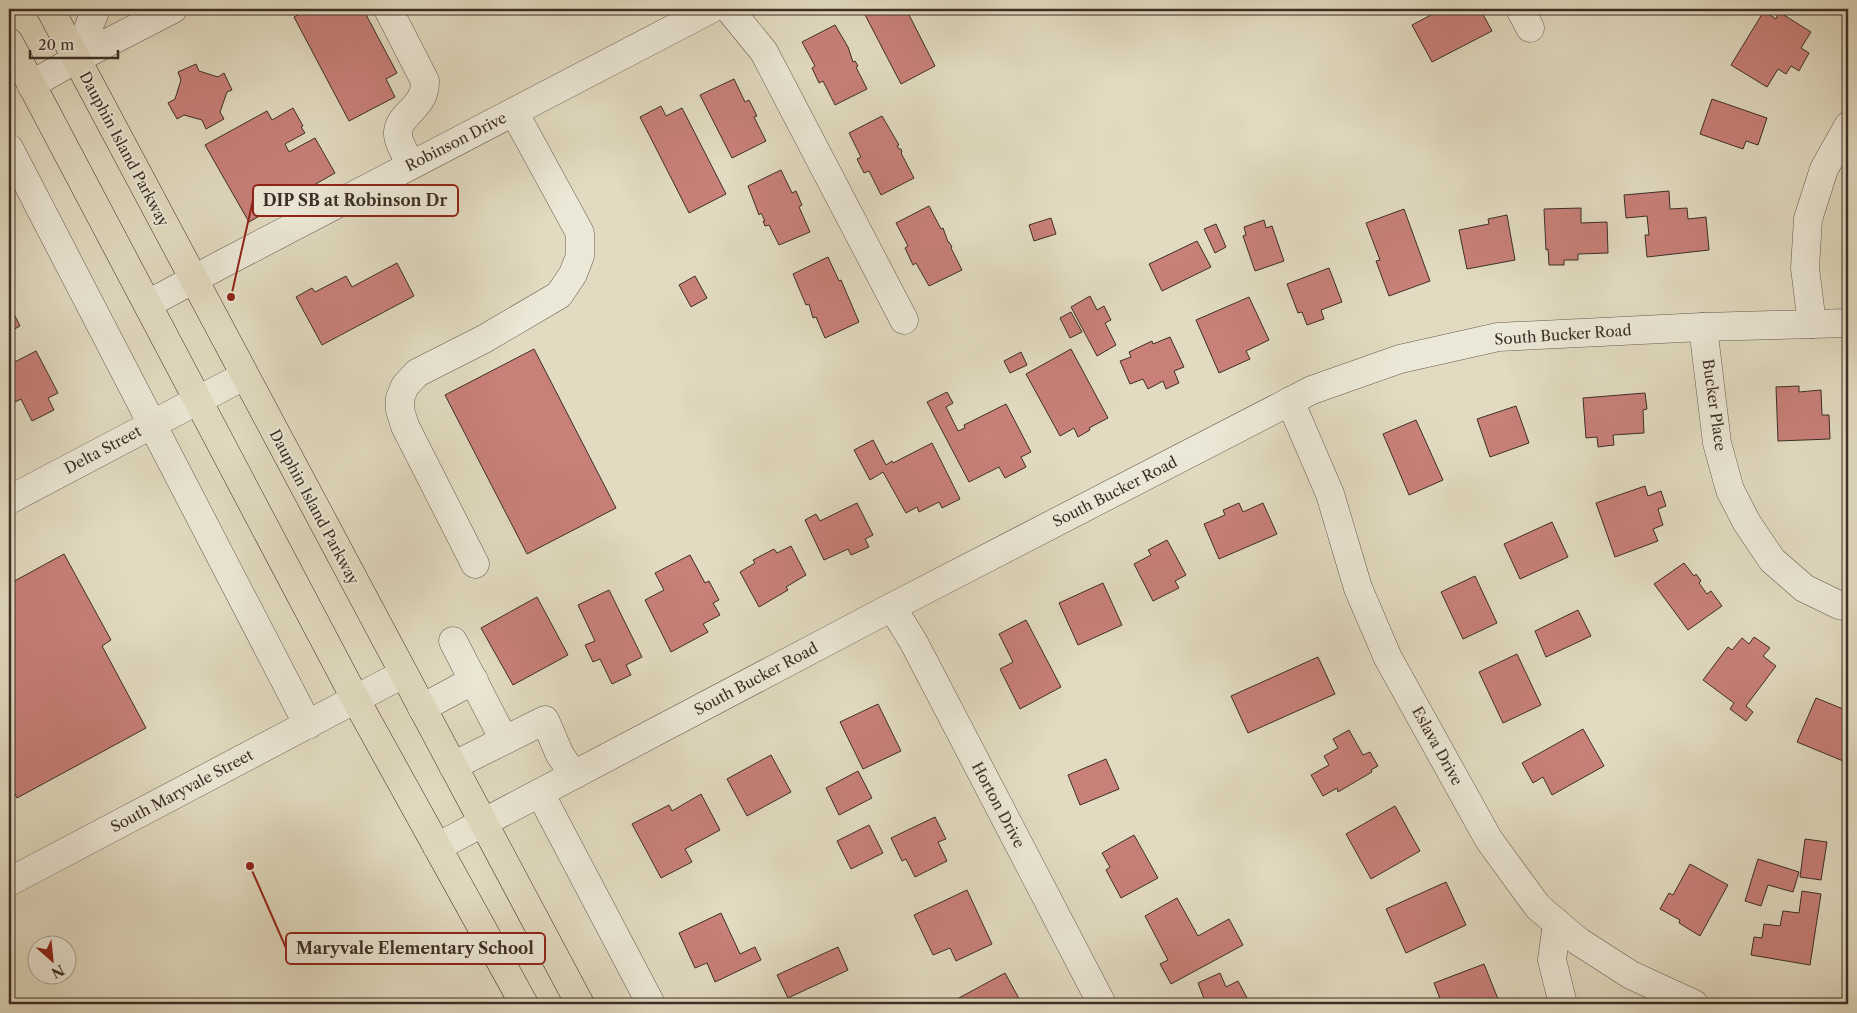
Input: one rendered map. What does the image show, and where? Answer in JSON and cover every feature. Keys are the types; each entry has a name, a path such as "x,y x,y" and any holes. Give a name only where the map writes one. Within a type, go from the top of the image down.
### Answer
{"main road":[{"name":"Dauphin Island Parkway","path":"50,9 580,1004"},
{"path":"9,42 356,700 524,1004"}],"street":[{"path":"76,58 96,9"},
{"path":"31,84 76,58 172,9"},
{"path":"388,9 425,82 423,96 406,117 398,132 411,165"},
{"name":"Robinson Drive","path":"148,304 711,9"},
{"path":"729,9 764,52 904,320"},
{"path":"475,564 406,426 400,410 400,398 405,386 417,373 484,339 560,295 580,256 580,233 514,112"},
{"path":"1812,324 1804,268 1808,219 1824,169 1848,126"},
{"path":"9,148 308,725"},
{"name":"South Bucker Road","path":"437,848 892,607 1312,390 1400,359 1498,337 1703,327 1848,323"},
{"name":"Bucker Place","path":"1703,327 1717,442 1730,490 1747,523 1772,560 1804,588 1839,605 1848,607"},
{"name":"Delta Street","path":"9,500 244,376"},
{"name":"Eslava Drive","path":"1290,401 1330,494 1358,588 1388,658 1490,840 1538,907 1578,941 1631,975 1694,1004"},
{"name":"Horton Drive","path":"892,607 913,641 1102,1004"},
{"path":"453,641 504,740"},
{"name":"South Maryvale Street","path":"9,882 403,674"},
{"path":"422,708 474,680"},
{"path":"453,766 544,720 560,755 574,775"},
{"path":"540,793 651,1004"},
{"path":"1556,923 1552,960 1563,1004"}],"building":[{"path":"309,9 363,9 397,73 386,79 395,97 349,121 294,17"},
{"path":"862,9 906,9 935,66 901,84"},
{"path":"1428,9 1480,9 1492,31 1432,62 1412,25 1431,15"},
{"path":"1764,11 1776,19 1779,12 1811,32 1801,48 1809,53 1799,71 1791,66 1786,74 1778,69 1767,87 1731,65"},
{"path":"835,25 848,47 853,62 855,61 858,66 856,67 867,89 835,105 823,81 819,83 812,68 815,66 802,42"},
{"path":"196,64 199,71 218,77 224,73 232,90 227,92 220,112 224,119 206,129 202,120 184,115 177,119 168,103 175,99 181,80 178,72"},
{"path":"734,79 745,102 749,100 757,116 754,117 766,141 732,158 700,95"},
{"path":"1712,99 1767,118 1758,145 1746,141 1743,149 1700,134"},
{"path":"661,106 666,116 682,108 726,194 689,213 640,117"},
{"path":"293,108 305,133 285,144 289,152 315,138 335,173 249,222 205,145 267,111 272,120"},
{"path":"882,116 899,145 897,146 901,149 901,153 914,178 881,195 869,171 864,173 857,159 861,157 849,133"},
{"path":"781,170 792,193 796,191 802,205 799,207 810,232 779,245 769,225 765,226 761,213 759,215 748,186"},
{"path":"1669,191 1670,209 1687,208 1688,219 1706,217 1709,250 1647,257 1645,235 1649,235 1647,216 1626,218 1624,195"},
{"path":"929,206 941,229 943,228 962,270 929,286 916,263 913,265 905,248 908,246 896,223"},
{"path":"1581,208 1581,223 1607,222 1608,253 1578,254 1578,260 1564,260 1564,265 1549,265 1548,249 1546,250 1544,209"},
{"path":"1404,209 1430,281 1389,296 1376,261 1380,260 1366,223"},
{"path":"1507,215 1515,260 1467,269 1459,230 1489,224 1488,219"},
{"path":"1051,218 1056,234 1034,241 1029,225"},
{"path":"1264,220 1266,228 1272,226 1284,261 1255,271 1243,236 1246,235 1244,227"},
{"path":"1216,224 1226,247 1215,253 1204,229"},
{"path":"1197,241 1211,267 1162,291 1149,264"},
{"path":"828,257 839,281 841,280 859,322 825,338 816,317 813,318 809,304 806,305 793,274"},
{"path":"397,263 414,296 322,345 296,297 312,288 315,292 346,276 352,287"},
{"path":"1329,268 1342,302 1321,310 1324,319 1307,325 1302,312 1298,313 1287,284"},
{"path":"695,276 707,298 691,307 679,285"},
{"path":"1090,296 1097,310 1104,306 1111,320 1105,323 1116,345 1097,356 1071,307"},
{"path":"1249,297 1269,340 1246,351 1250,359 1219,373 1196,320"},
{"path":"9,304 20,326 9,332"},
{"path":"1071,312 1082,332 1070,338 1060,318"},
{"path":"1170,337 1184,367 1174,371 1179,383 1166,389 1163,381 1148,389 1143,379 1130,384 1120,361 1131,357 1129,352 1152,341 1153,344"},
{"path":"534,349 616,508 527,554 445,395"},
{"path":"1071,349 1108,418 1089,428 1090,430 1078,437 1074,428 1060,436 1026,374"},
{"path":"36,351 58,393 48,398 54,410 32,421 21,399 15,402 9,390 9,365"},
{"path":"1021,352 1027,365 1010,373 1004,361"},
{"path":"1799,386 1799,392 1821,390 1822,415 1829,415 1830,439 1778,441 1776,387"},
{"path":"947,392 953,403 946,407 958,431 965,428 964,425 1006,404 1031,452 1021,457 1026,467 1005,478 999,467 969,482 927,402"},
{"path":"1645,393 1647,409 1643,410 1644,433 1613,435 1614,445 1598,447 1597,437 1586,438 1583,398"},
{"path":"1516,406 1529,443 1490,457 1477,419"},
{"path":"1416,420 1443,480 1409,495 1383,434"},
{"path":"873,440 886,465 932,443 960,499 942,508 939,502 919,512 917,507 906,513 883,472 870,480 854,450"},
{"path":"1645,486 1648,496 1661,491 1666,506 1658,509 1663,525 1653,529 1658,541 1615,557 1596,503"},
{"path":"857,503 873,535 865,539 869,547 851,555 848,549 824,560 805,520 816,514 820,521"},
{"path":"1239,503 1243,512 1263,503 1277,534 1219,559 1204,524 1225,515 1223,510"},
{"path":"1552,522 1568,557 1520,579 1504,544"},
{"path":"1167,540 1186,575 1175,581 1179,588 1153,601 1134,564 1151,555 1148,550"},
{"path":"791,546 806,575 786,587 788,590 759,607 740,572 755,563 753,560 774,549 777,553"},
{"path":"64,554 111,640 102,646 146,728 17,798 9,782 9,584"},
{"path":"690,555 705,583 709,581 719,600 713,603 720,615 703,624 708,632 671,652 645,600 664,590 655,573"},
{"path":"1684,563 1694,576 1696,574 1701,581 1699,583 1707,594 1711,591 1722,606 1688,630 1654,584"},
{"path":"1475,576 1497,623 1463,639 1441,592"},
{"path":"1103,583 1122,625 1078,645 1059,603"},
{"path":"609,590 642,657 626,665 631,675 612,684 600,659 593,662 585,645 595,641 578,605"},
{"path":"537,597 568,655 513,685 481,628"},
{"path":"1578,610 1591,636 1546,657 1535,631"},
{"path":"1026,620 1061,687 1020,709 1000,669 1013,662 999,634"},
{"path":"1754,637 1770,648 1763,656 1776,666 1746,706 1753,712 1746,721 1730,709 1734,703 1703,680 1728,647 1732,650 1742,638 1749,644"},
{"path":"1517,654 1541,705 1503,723 1479,672"},
{"path":"1318,657 1335,694 1248,733 1231,696"},
{"path":"1816,698 1848,711 1848,763 1797,742"},
{"path":"878,704 901,751 863,769 840,722"},
{"path":"1583,729 1604,766 1552,795 1543,777 1533,783 1522,763"},
{"path":"1349,730 1363,755 1370,752 1378,766 1371,770 1372,772 1338,792 1337,788 1323,796 1311,775 1329,765 1324,756 1338,748 1333,739"},
{"path":"771,755 791,792 747,816 727,779"},
{"path":"1106,759 1119,789 1080,805 1068,775"},
{"path":"858,771 872,798 839,815 826,788"},
{"path":"701,794 720,830 685,849 692,862 661,878 632,824 669,805 672,811"},
{"path":"1395,806 1420,851 1371,879 1346,834"},
{"path":"935,817 946,839 938,842 947,861 915,877 906,859 902,861 891,838"},
{"path":"869,825 883,853 851,869 837,841"},
{"path":"1134,835 1158,878 1121,898 1106,870 1110,867 1102,853"},
{"path":"1805,839 1827,842 1821,880 1800,877"},
{"path":"1758,859 1799,872 1793,892 1768,885 1761,906 1745,901"},
{"path":"1690,864 1728,885 1700,936 1679,923 1680,920 1660,909 1669,893 1673,895"},
{"path":"1446,882 1466,925 1406,953 1386,909"},
{"path":"967,890 992,944 956,961 950,948 933,955 914,915"},
{"path":"1802,891 1821,894 1810,965 1751,955 1754,937 1762,938 1764,924 1780,926 1783,911 1799,913"},
{"path":"1177,898 1198,936 1229,919 1243,945 1171,984 1160,964 1168,960 1145,916"},
{"path":"721,913 740,954 755,947 761,960 715,982 707,963 695,968 679,933"},
{"path":"838,947 848,970 788,998 777,975"},
{"path":"1484,964 1500,1004 1442,1004 1434,983"},
{"path":"1005,973 1022,1004 960,1004 957,999"},
{"path":"1220,973 1226,987 1238,981 1247,998 1241,1000 1243,1004 1206,1004 1198,983"}],"place":[{"name":"DIP SB at Robinson Dr","path":"231,297"},
{"name":"Maryvale Elementary School","path":"250,866"}]}
